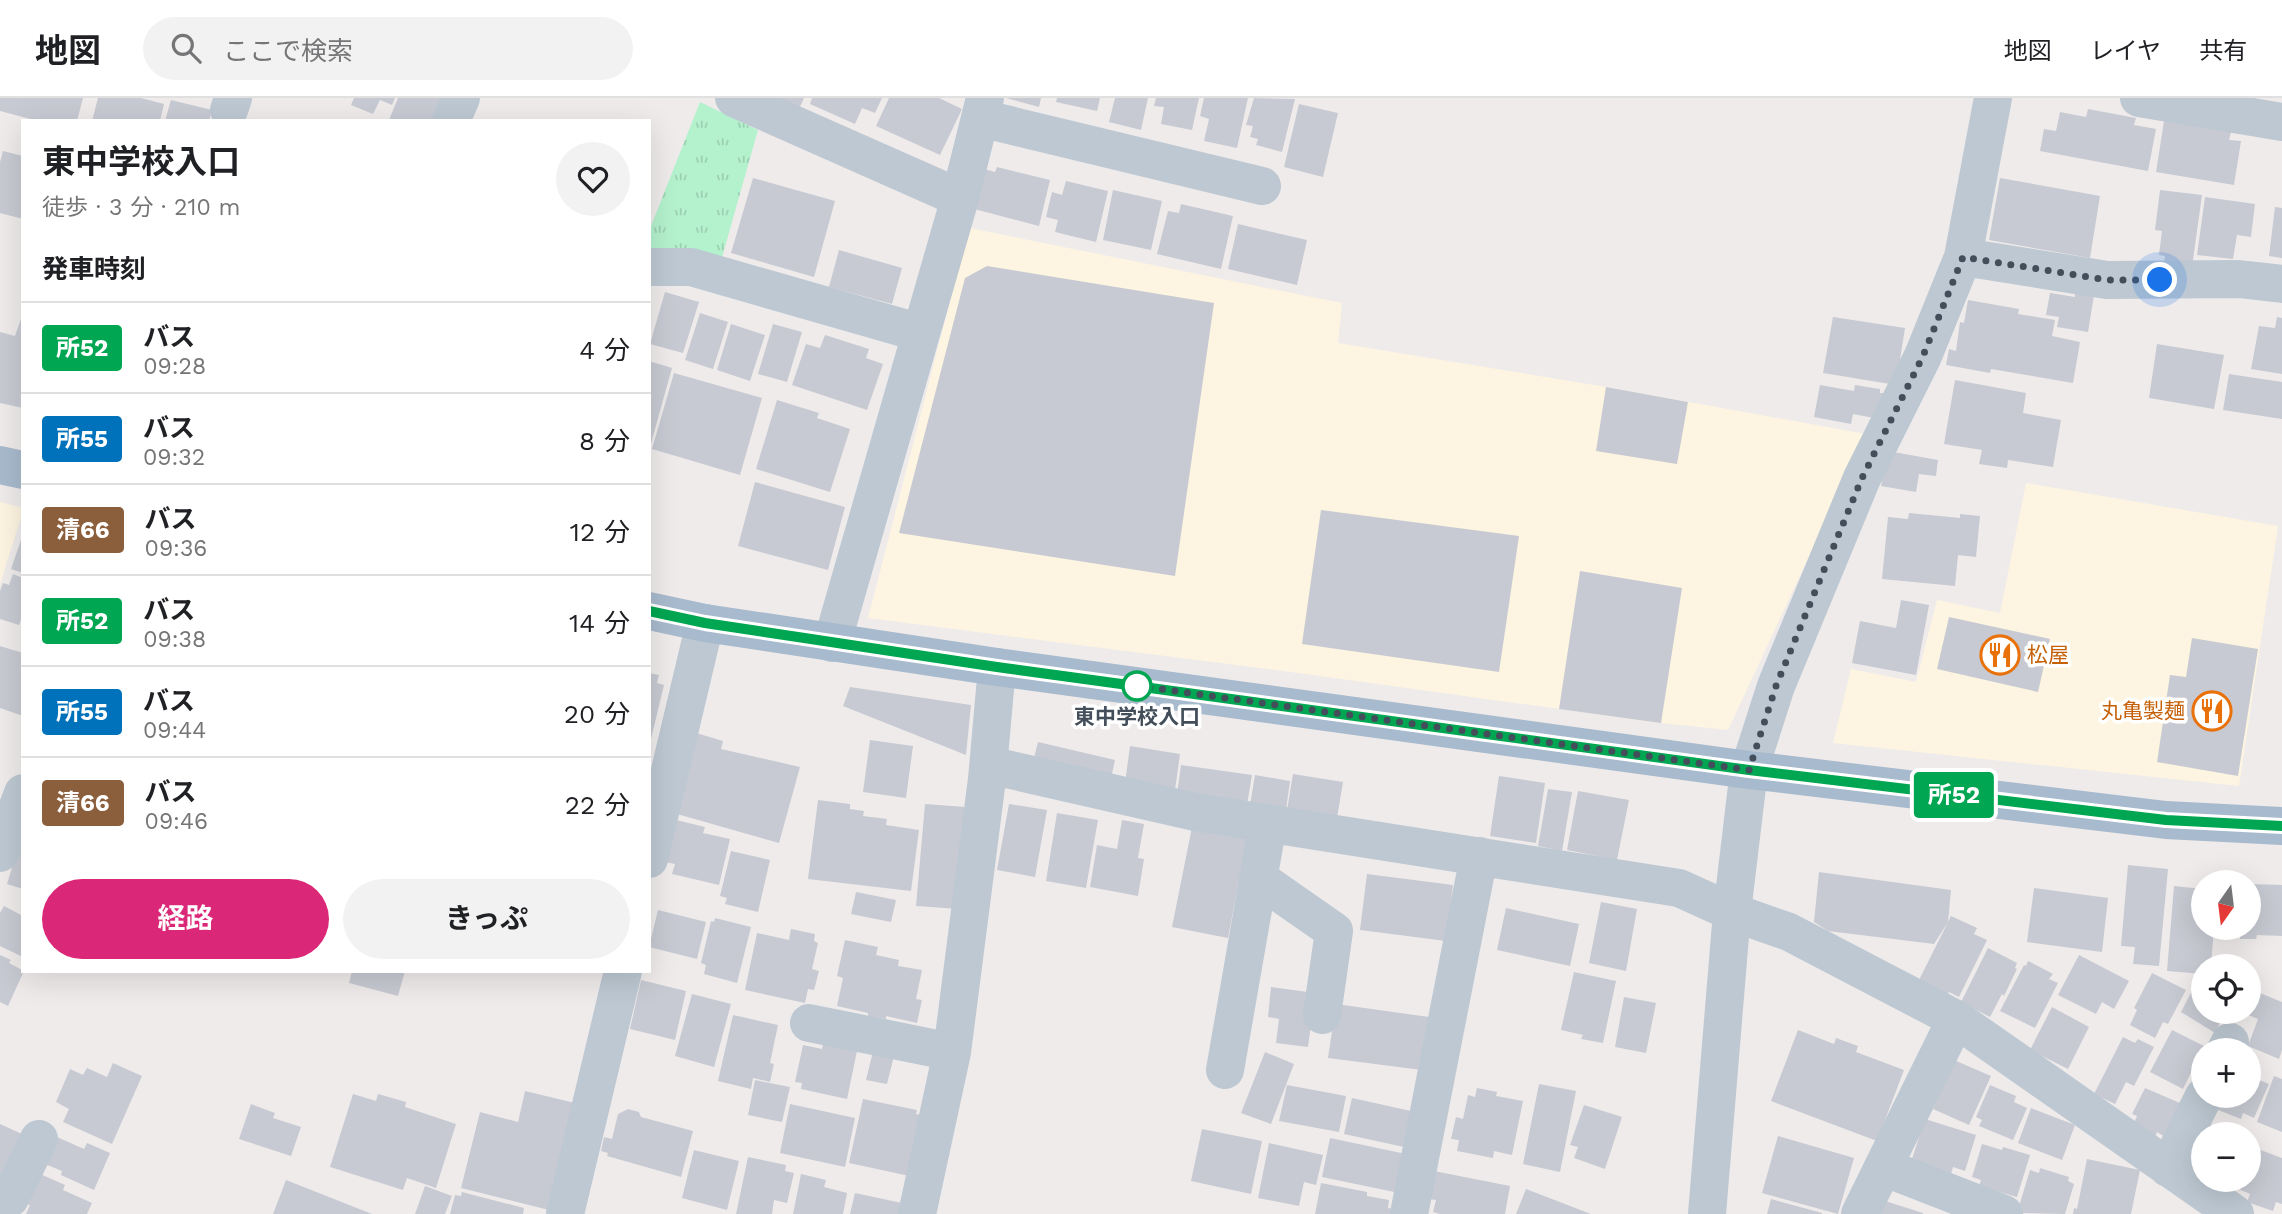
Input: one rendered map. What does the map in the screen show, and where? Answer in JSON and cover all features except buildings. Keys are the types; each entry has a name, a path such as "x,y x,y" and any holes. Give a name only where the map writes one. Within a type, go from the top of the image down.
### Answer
{"main road":[{"path":"0,464 21,469"},
{"path":"651,611 705,623 997,667 1749,770 2166,820 2282,826"}],"street":[{"path":"452,119 461,98"},
{"path":"734,98 960,198"},
{"path":"2139,98 2282,122"},
{"path":"1707,1214 1732,912 1749,770 1776,686 1862,478 1923,356 1963,257 1982,100"},
{"path":"832,643 960,198 983,108 1262,186"},
{"path":"1963,257 2107,280 2239,279 2282,284"},
{"path":"651,267 691,267 921,333"},
{"path":"651,851 705,623"},
{"path":"917,1214 952,1052 989,765 997,667"},
{"path":"989,765 1195,812 1679,888 1732,912 1788,932 1956,1019 2235,1214"},
{"path":"0,853 21,798"},
{"path":"1225,1070 1268,823"},
{"path":"1409,1214 1479,856"},
{"path":"1258,878 1334,931 1322,1015"},
{"path":"565,1214 623,973"},
{"path":"1860,1214 1956,1019"},
{"path":"809,1023 952,1052"},
{"path":"2168,1168 2198,1108"},
{"path":"0,1194 10,1198 39,1139"},
{"path":"1883,1167 2004,1214"}],"shaded area":[{"path":"969,228 1342,303 1338,343 1606,387 1866,434 1728,730 868,618"},
{"path":"2026,483 2278,526 2239,786 1833,743 1851,669 1916,682 1937,600 2000,613"},
{"path":"0,502 21,507 21,517 0,584"}],"green space":[{"path":"700,102 758,130 721,261 651,251 651,226"}],"bus line":[{"name":"所52","path":"651,611 705,623 997,667 1749,770 2166,820 2282,826"}],"place":[{"name":"松屋","path":"2000,655"},
{"name":"東中学校入口","path":"1137,686"},
{"name":"丸亀製麺","path":"2212,711"}],"route":[{"path":"1137,686 1131,685 1749,770 1776,686 1862,478 1923,356 1963,257 2107,280 2160,280"}]}
